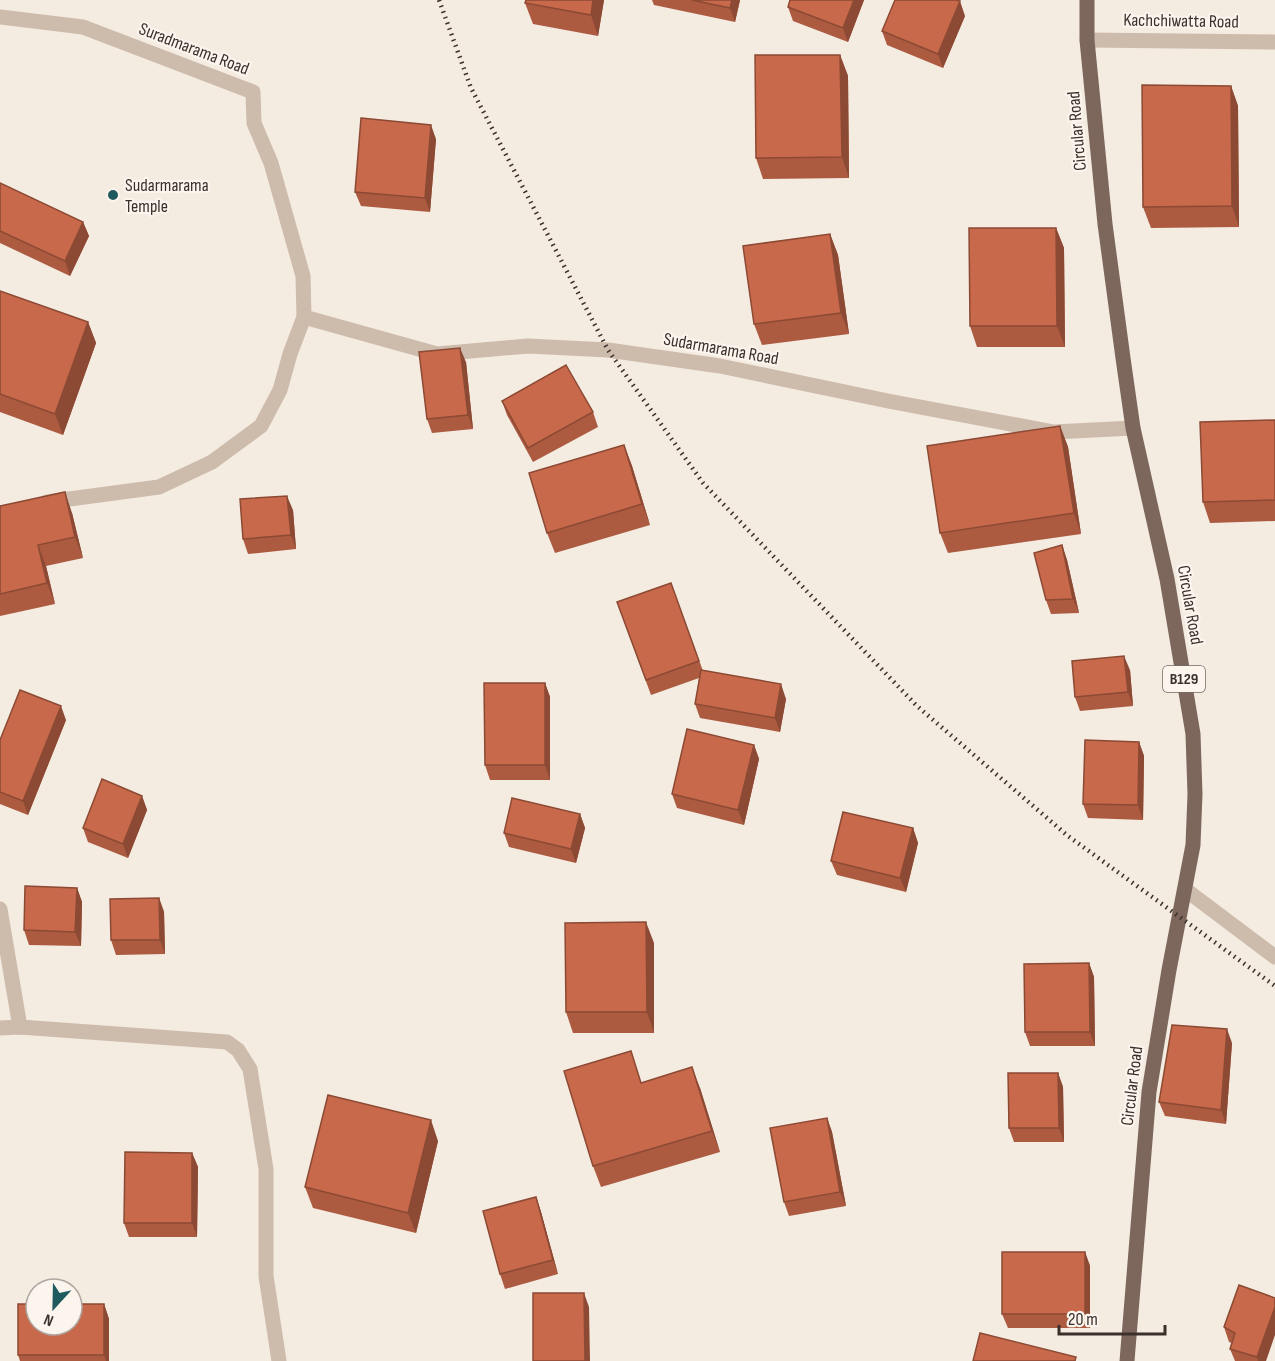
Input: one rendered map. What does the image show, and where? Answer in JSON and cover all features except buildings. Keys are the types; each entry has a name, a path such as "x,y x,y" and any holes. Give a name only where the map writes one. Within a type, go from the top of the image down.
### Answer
{"main road":[{"name":"Circular Road","path":"1087,0 1088,40 1105,224 1133,428 1167,579 1193,734 1195,794 1193,845 1149,1092 1127,1361"}],"street":[{"name":"Suradmarama Road","path":"0,17 83,27 253,92 254,123 271,163 303,276 304,317"},
{"name":"Kachchiwatta Road","path":"1088,40 1275,42"},
{"name":"Sudarmarama Road","path":"304,317 437,354 528,346 608,350 720,366 888,402 1054,432 1133,428"},
{"path":"35,504 159,487 212,462 261,426 280,390 304,317"},
{"path":"1186,890 1275,957"},
{"path":"0,909 20,1027"},
{"path":"0,1028 20,1027 227,1042 238,1050 249,1069 266,1169 266,1276 279,1361"}],"railway":[{"path":"439,0 471,88 608,350 703,483 917,706 1068,836 1275,986"}],"place":[{"name":"Sudarmarama Temple","path":"113,195"}]}
